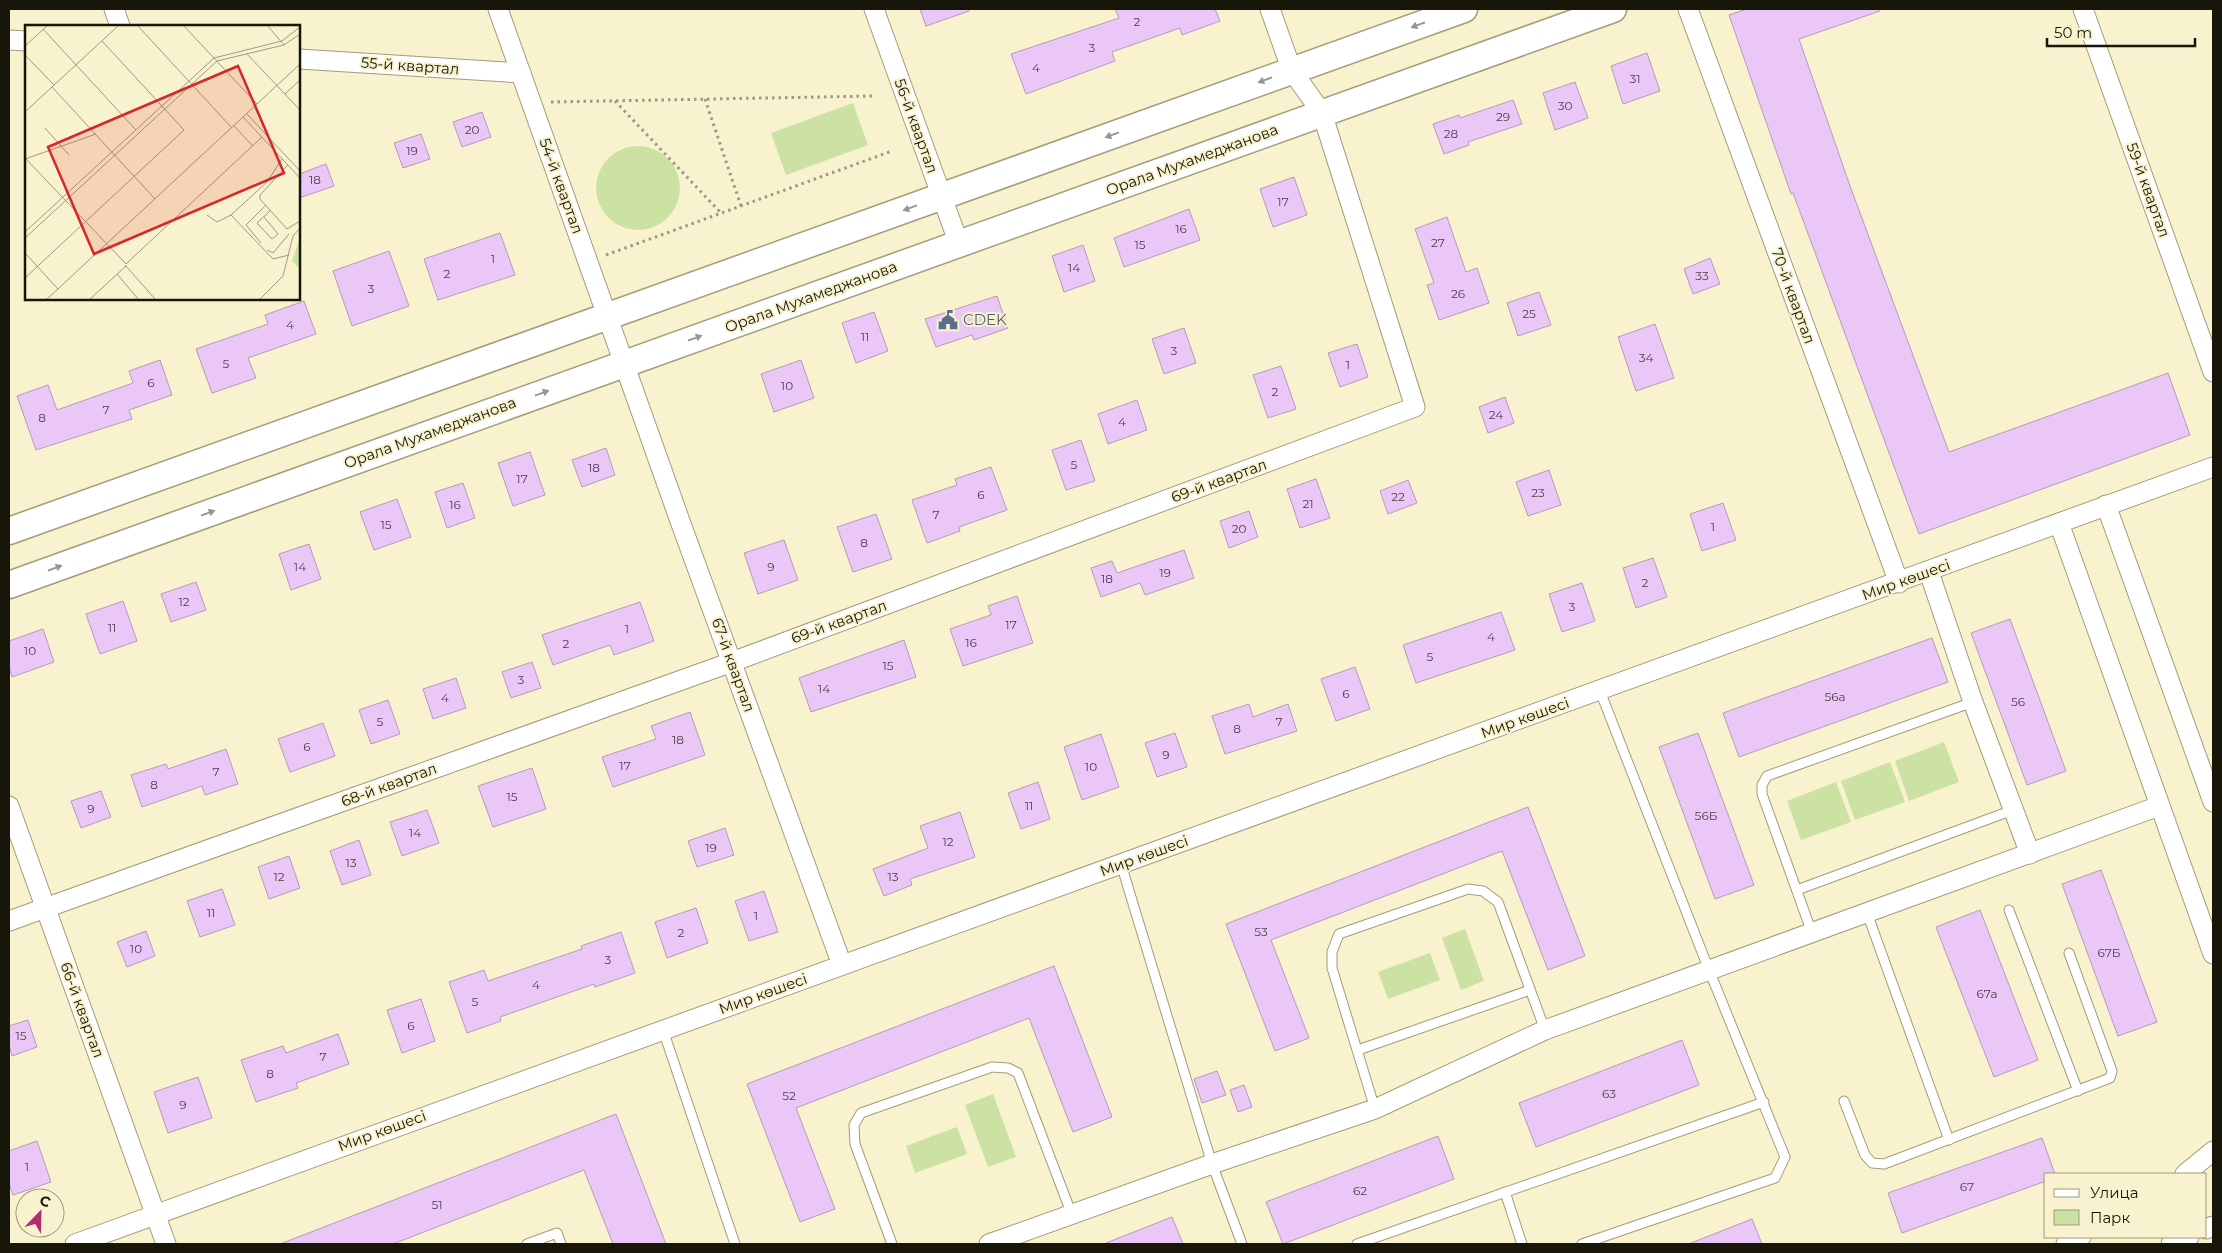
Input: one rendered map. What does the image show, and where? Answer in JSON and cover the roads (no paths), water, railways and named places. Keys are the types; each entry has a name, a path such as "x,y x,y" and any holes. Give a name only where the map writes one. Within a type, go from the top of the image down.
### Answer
{"street":[{"path":"114,9 120,25"},
{"name":"54-й квартал","path":"498,9 624,364"},
{"name":"56-й квартал","path":"874,9 959,244"},
{"path":"1270,9 1292,70 1322,113"},
{"path":"9,531 1464,9"},
{"name":"Орала Мухамеджанова","path":"9,585 1613,9"},
{"name":"70-й квартал","path":"1688,9 1899,583"},
{"name":"59-й квартал","path":"2082,9 2213,372"},
{"path":"9,40 25,41"},
{"name":"55-й квартал","path":"300,58 521,73"},
{"name":"69-й квартал","path":"732,662 1416,407 1322,113"},
{"name":"67-й квартал","path":"624,364 842,965"},
{"name":"Мир көшесі","path":"75,1244 1899,583 2106,505 2213,468"},
{"path":"2106,505 2213,802"},
{"path":"2059,523 2213,954"},
{"path":"1929,572 1973,702 2030,854"},
{"name":"68-й квартал","path":"9,921 732,662"},
{"name":"66-й квартал","path":"9,806 166,1244"},
{"path":"989,1244 1212,1164 1375,1109 1545,1030 2160,806"},
{"path":"2186,1173 2213,1151"},
{"path":"2066,1244 2079,1238"},
{"path":"2172,1244 2186,1238"}],"lane":[{"path":"1582,1244 1775,1178 1786,1156 1709,970 1600,691"},
{"path":"1812,933 1762,794 1762,785 1767,776 1973,702"},
{"path":"1797,890 2013,810"},
{"path":"1121,864 1212,1164 1242,1244"},
{"path":"1375,1109 1332,968 1332,952 1339,934 1468,889 1483,891 1498,902 1545,1030"},
{"path":"2009,910 2078,1091"},
{"path":"1867,913 1949,1140"},
{"path":"1844,1101 1865,1155 1872,1163 1884,1164 2110,1078 2112,1071 2068,953"},
{"path":"1358,1050 1530,990"},
{"path":"663,1030 735,1244"},
{"path":"892,1244 855,1144 854,1125 861,1113 992,1068 1008,1068 1018,1073 1072,1215"},
{"path":"1357,1244 1764,1102"},
{"path":"1505,1192 1522,1244"},
{"path":"527,1244 557,1233 561,1244"}],"place":[{"name":"CDEK","path":"948,320"}]}
